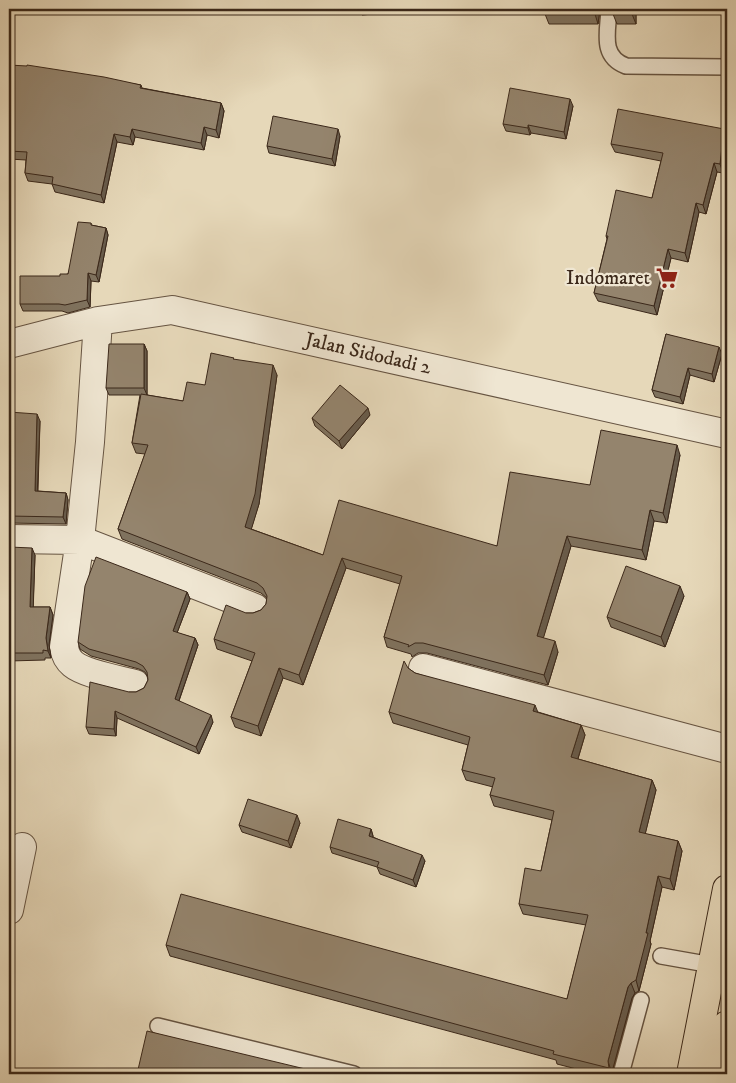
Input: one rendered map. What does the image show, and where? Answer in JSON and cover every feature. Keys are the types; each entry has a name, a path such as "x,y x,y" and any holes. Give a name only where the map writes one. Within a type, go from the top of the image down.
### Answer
{"highway":[{"path":"691,1074 727,889"},
{"path":"717,1074 727,1025"}],"street":[{"name":"Jalan Sidodadi 2","path":"9,344 98,321 172,310 727,434"},
{"path":"98,321 90,442 80,540 64,647 65,655 73,665 135,684"},
{"path":"9,539 80,540 255,608"},
{"path":"423,668 727,749"},
{"path":"9,910 22,847"}],"lane":[{"path":"608,9 608,50 618,62 626,66 727,67"},
{"path":"661,956 712,965"},
{"path":"621,1074 641,1000"},
{"path":"158,1026 354,1074"}],"building":[{"path":"545,9 595,9 595,14 545,14"},
{"path":"614,9 632,9 632,14 613,14"},
{"path":"9,65 27,65 104,77 141,85 140,88 221,103 216,130 204,127 201,143 132,129 130,137 114,134 101,195 52,184 53,177 25,173 27,152 9,151"},
{"path":"510,88 570,99 564,132 528,125 528,128 503,124"},
{"path":"618,109 724,129 720,164 714,163 703,205 696,203 685,253 668,249 654,306 594,293 608,236 606,236 616,190 652,198 663,153 611,144"},
{"path":"273,116 338,129 332,159 267,146"},
{"path":"78,222 91,223 91,225 106,228 96,275 88,273 87,300 65,305 20,304 20,276 60,276 60,274 68,274"},
{"path":"666,334 719,347 712,374 688,368 680,397 652,390"},
{"path":"109,344 144,344 144,388 106,388"},
{"path":"211,353 233,359 273,365 255,494 245,527 323,555 339,500 497,546 510,472 590,485 601,430 677,445 663,513 650,510 642,550 567,536 537,636 555,641 544,675 423,643 415,643 408,647 409,645 384,637 402,576 342,558 299,675 279,668 258,726 231,717 255,653 214,639 226,605 246,613 261,610 266,604 267,596 263,588 257,583 118,529 148,445 132,443 141,394 183,401 187,382 205,385"},
{"path":"340,385 368,408 339,441 312,418"},
{"path":"9,412 37,414 35,491 66,493 63,517 9,516"},
{"path":"9,547 32,548 30,607 50,607 46,638 48,651 43,650 43,653 9,653"},
{"path":"96,557 187,592 173,631 195,638 175,699 211,715 196,747 115,711 114,729 86,727 90,682 136,692 144,688 148,680 147,672 143,666 136,662 89,649 78,642 85,586"},
{"path":"626,566 680,586 661,637 607,617"},
{"path":"404,661 408,668 415,673 535,705 533,711 581,725 571,757 652,780 639,832 678,841 670,879 658,876 646,933 648,933 636,980 628,987 608,1061 609,1068 553,1054 554,1051 166,945 181,894 567,999 588,915 519,904 525,868 541,871 554,811 490,795 495,778 462,770 470,737 389,712"},
{"path":"248,799 297,815 288,841 239,825"},
{"path":"338,819 371,829 369,836 422,855 413,880 377,867 379,862 330,847"},
{"path":"147,1031 326,1074 137,1074"}],"place":[{"name":"Indomaret","path":"667,278"}]}
